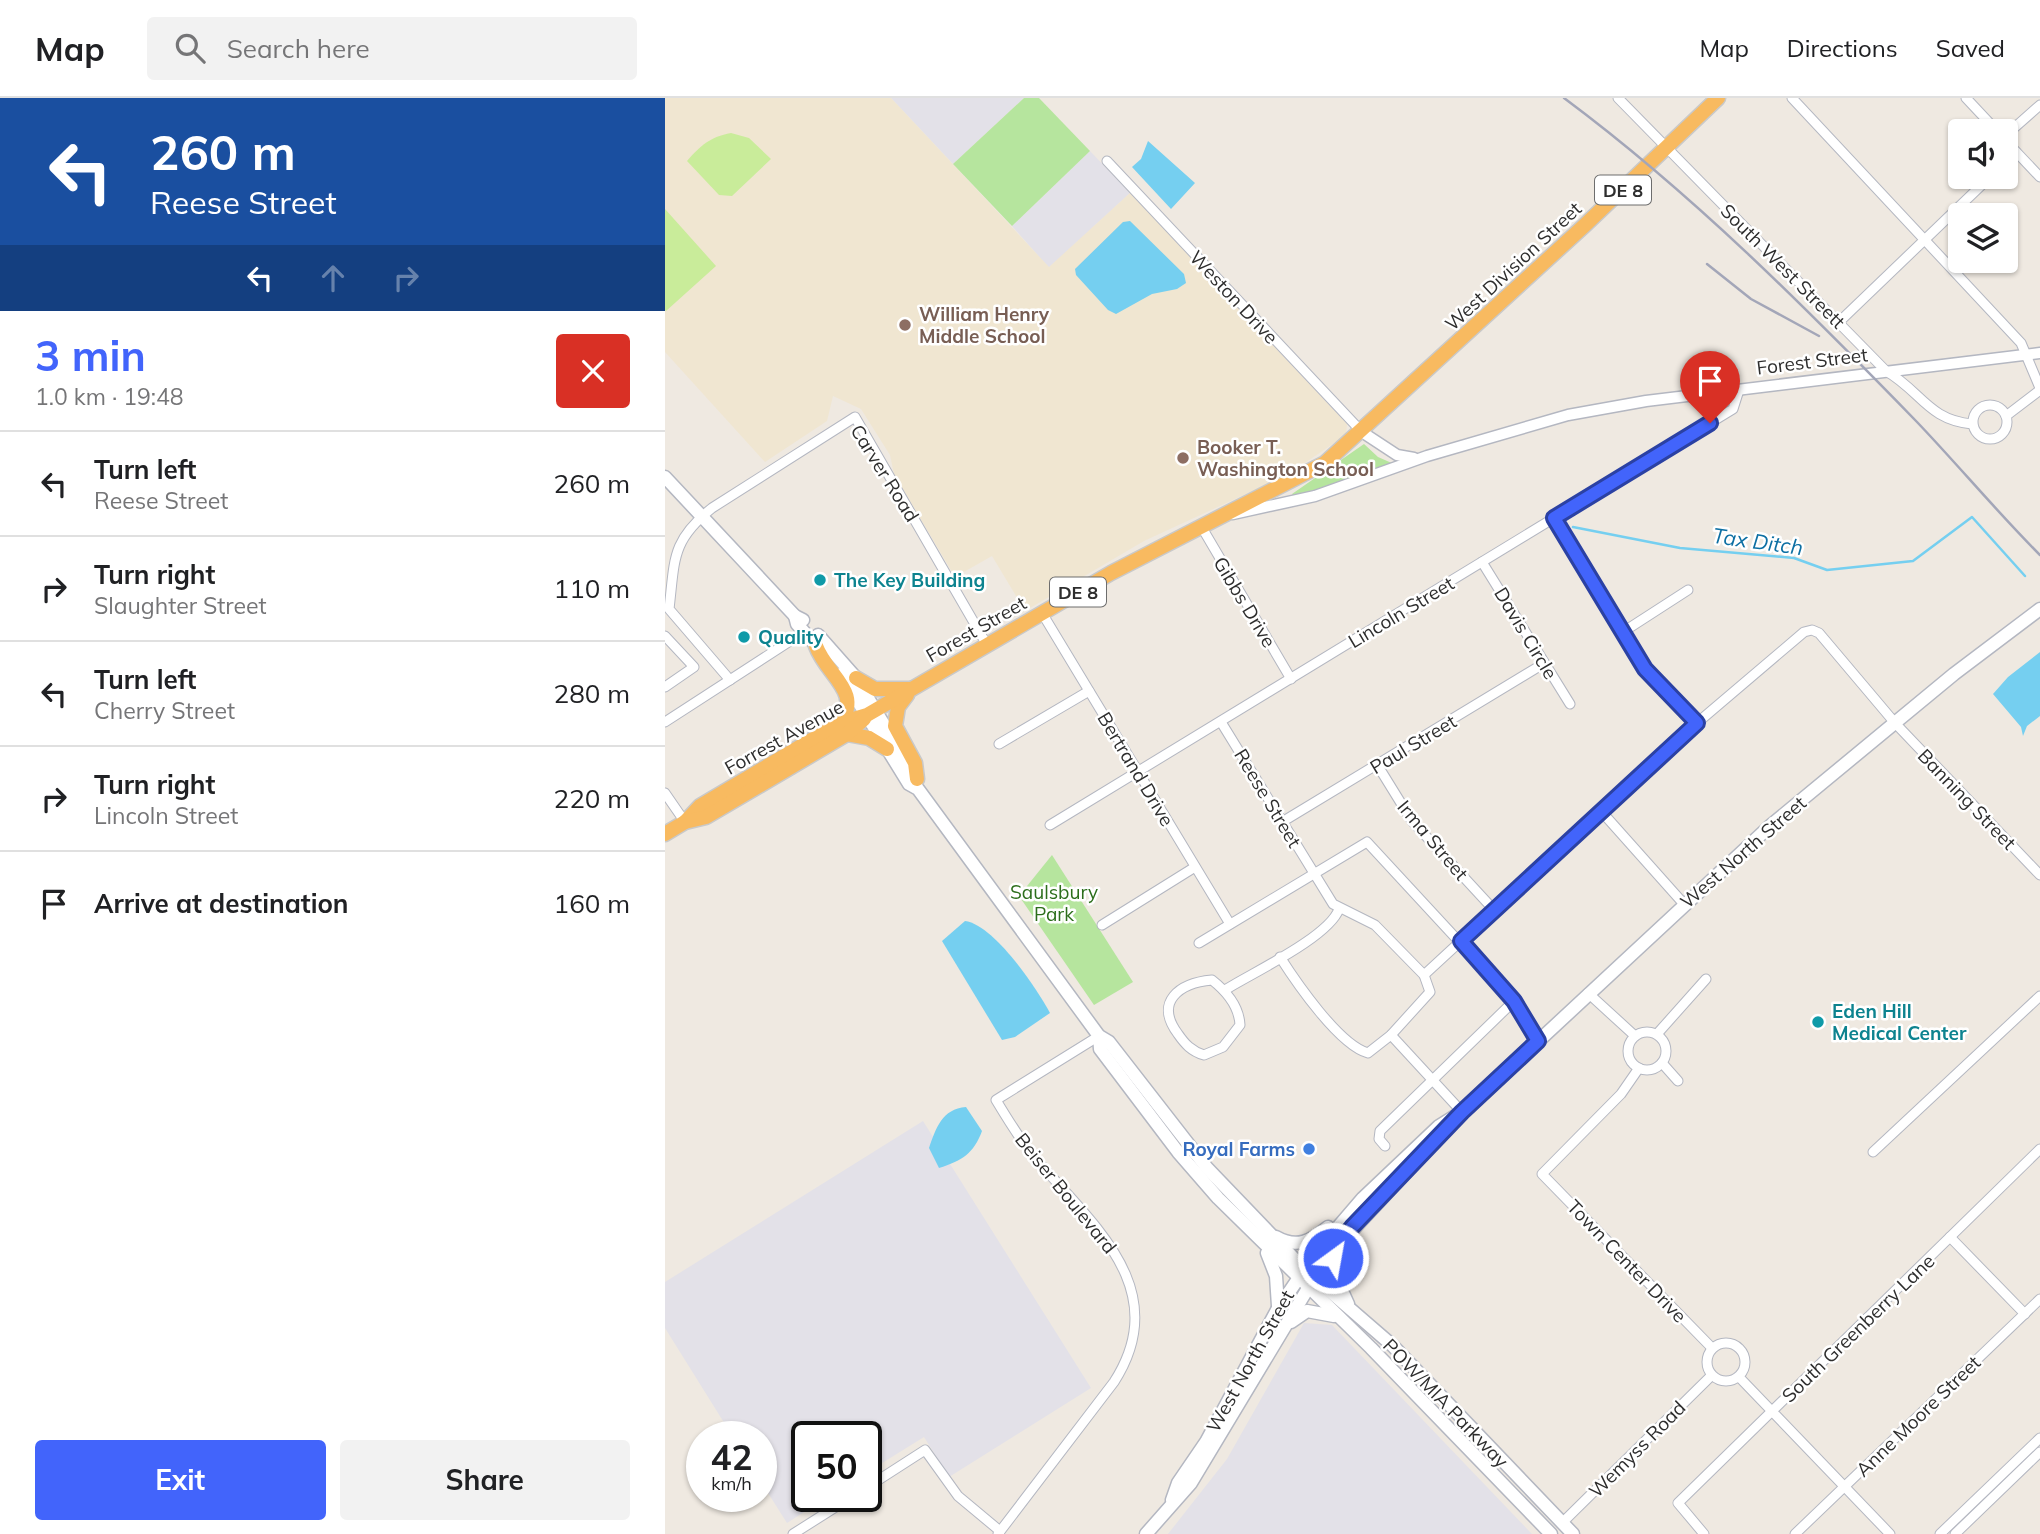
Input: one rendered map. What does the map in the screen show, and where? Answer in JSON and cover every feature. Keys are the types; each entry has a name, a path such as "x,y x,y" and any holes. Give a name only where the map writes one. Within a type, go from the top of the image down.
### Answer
{"highway":[{"name":"West Division Street","path":"1362,432 1718,98"},
{"name":"Forest Street","path":"871,713 1042,613 1201,526 1325,463 1362,432"},
{"path":"816,646 822,663 849,700 843,728 870,738 887,749"},
{"path":"856,678 875,689 912,689"},
{"path":"912,689 898,707 895,726 915,763 917,784"},
{"name":"Forrest Avenue","path":"665,834 685,822 700,806 871,713"}],"main road":[{"path":"665,477 795,616 804,632 871,713 917,784 1099,1036 1109,1042 1184,1143 1266,1239 1305,1278"},
{"name":"West North Street","path":"1171,1503 1178,1483 1206,1441 1277,1310 1462,1112 1683,903 1770,826 2040,608"},
{"path":"2008,633 2040,615"},
{"path":"795,616 803,620 856,678 887,749 909,784 917,784"},
{"name":"West North Street","path":"1146,1534 1191,1483 1279,1335 1305,1278 1353,1207 1439,1126 1462,1112"},
{"path":"1266,1239 1290,1243 1308,1242 1353,1207"},
{"path":"1266,1239 1276,1276 1277,1310"},
{"path":"1340,1242 1333,1258 1333,1271 1352,1311"},
{"name":"POW/MIA Parkway","path":"1305,1278 1352,1311 1393,1346 1573,1534"},
{"name":"POW/MIA Parkway","path":"1305,1278 1339,1318 1546,1529"},
{"path":"1279,1335 1297,1316 1307,1311 1318,1311 1339,1318"},
{"path":"1546,1529 1562,1522"}],"street":[{"name":"South West Streett","path":"1618,98 1886,371 1904,381 1939,416 1972,424"},
{"path":"1792,98 2021,343 2040,389 2006,416"},
{"path":"1966,98 1986,119"},
{"path":"2018,126 2040,105"},
{"path":"2018,154 2040,177"},
{"name":"Weston Drive","path":"1107,161 1362,432"},
{"path":"1839,322 1977,189"},
{"name":"Forest Street","path":"1217,518 1315,496 1427,456 1568,415 1646,401 2040,353"},
{"name":"Lincoln Street","path":"1050,825 1733,409 1739,390"},
{"path":"1983,406 1996,406 2006,416 2006,427 1997,438 1982,438 1972,424 1974,414 1983,406"},
{"name":"Carver Road","path":"702,516 855,417 987,645"},
{"name":"Forest Street","path":"1362,432 1397,456 1427,456"},
{"path":"702,516 679,543 667,611 730,680"},
{"path":"1424,975 1697,723 1645,669 1554,518"},
{"name":"Gibbs Drive","path":"1201,526 1291,679"},
{"name":"Davis Circle","path":"1482,562 1570,704"},
{"path":"1623,632 1688,590"},
{"name":"Bertrand Drive","path":"1042,613 1230,924"},
{"name":"Banning Street","path":"1697,723 1804,632 1812,630 1819,633 1895,723 2040,875"},
{"path":"665,722 804,632"},
{"path":"665,636 694,667 665,687"},
{"name":"Paul Street","path":"1282,822 1543,664"},
{"path":"999,744 1089,691"},
{"name":"Reese Street","path":"1221,722 1314,874 1339,908"},
{"name":"Irma Street","path":"1378,766 1412,821 1494,910"},
{"path":"665,793 685,822"},
{"path":"1601,811 1683,903"},
{"path":"1199,943 1367,842 1514,1001 1538,1041"},
{"path":"1102,925 1195,867"},
{"path":"1225,990 1325,928 1336,918 1339,908 1375,925 1424,975 1430,992 1374,1050 1359,1051 1295,981 1280,957"},
{"path":"1657,1034 1706,979"},
{"path":"1212,980 1225,990 1236,1009 1240,1025 1223,1047 1204,1055 1195,1052 1168,1017 1170,999 1199,981 1212,980"},
{"path":"1588,993 1635,1036"},
{"path":"1873,1152 2040,996"},
{"path":"1385,1146 1379,1139 1380,1131 1514,1001"},
{"path":"1643,1032 1657,1034 1666,1049 1662,1063 1652,1070 1639,1068 1628,1053 1635,1036 1643,1032"},
{"path":"1391,1035 1462,1112"},
{"name":"Beiser Boulevard","path":"999,1533 1114,1382 1126,1360 1133,1335 1135,1314 1130,1282 1114,1250 1033,1155 996,1100 1099,1036"},
{"path":"1662,1063 1678,1081"},
{"name":"Town Center Drive","path":"1639,1068 1621,1094 1542,1174 1712,1348"},
{"name":"South Greenberry Lane","path":"1705,1534 1678,1503 2040,1149"},
{"path":"1951,1237 2025,1314"},
{"name":"Anne Moore Street","path":"1795,1534 2040,1299"},
{"path":"1723,1343 1740,1349 1745,1360 1739,1377 1728,1382 1711,1376 1706,1359 1712,1348 1723,1343"},
{"name":"Wemyss Road","path":"1562,1522 1711,1376"},
{"path":"1739,1377 1890,1534"},
{"path":"1940,1534 2038,1444"},
{"path":"1955,1534 2038,1444"},
{"path":"882,1478 925,1450 958,1496 999,1533"},
{"path":"793,1534 828,1512"}],"shaded area":[{"name":"William Henry Middle School","path":"665,98 891,98 1049,267 1130,193 1347,424 1346,435 1287,475 1144,541 1025,611 992,556 955,577 894,474 890,455 861,409 833,396 827,421 765,462 665,352"},
{"path":"891,98 1024,98 953,164"},
{"path":"1090,151 1130,193 1049,268 1012,226"},
{"path":"923,1121 1091,1388 949,1477 924,1437 882,1463 882,1421 791,1421 791,1512 804,1512 787,1523 777,1507 777,1421 723,1421 665,1328 665,1282"},
{"path":"1304,1323 1332,1325 1532,1534 1168,1534 1227,1459"}],"green space":[{"path":"1024,98 1039,98 1090,151 1012,226 953,164"},
{"path":"731,133 749,138 771,159 732,196 719,195 687,161 706,142"},
{"path":"665,209 716,266 666,311 665,310"},
{"path":"1364,444 1378,457 1394,464 1294,497 1292,494"},
{"name":"Saulsbury Park","path":"1052,855 1133,982 1094,1005 1019,896"}],"water":[{"path":"1148,141 1195,183 1171,209 1132,167 1141,159"},
{"path":"1130,221 1184,274 1186,283 1177,289 1152,294 1116,314 1108,310 1076,275 1075,269 1123,222"},
{"path":"2040,652 2040,716 2027,726 2023,736 2021,727 1993,694 2008,677"},
{"path":"965,921 989,933 1001,945 1025,974 1050,1013 1015,1037 1002,1040 942,941"},
{"path":"966,1107 982,1131 979,1139 966,1155 939,1168 929,1148 934,1133 951,1111"}],"waterway":[{"name":"Tax Ditch","path":"1573,527 1680,548 1794,558 1827,570 1913,561 1972,517 2025,576"}],"railway":[{"path":"1564,98 1703,212 1790,294 1917,422 2040,555"},
{"path":"1707,264 1751,299 1819,336"}],"place":[{"name":"William Henry Middle School","path":"905,325"},
{"name":"Booker T. Washington School","path":"1183,458"},
{"name":"The Key Building","path":"820,580"},
{"name":"Quality","path":"744,637"},
{"name":"Eden Hill Medical Center","path":"1818,1022"},
{"name":"Royal Farms","path":"1309,1149"}],"route":[{"path":"1333,1258 1340,1242 1352,1227 1448,1130 1462,1112 1538,1041 1514,1001 1461,941 1697,723 1645,669 1554,518 1710,423"}]}
